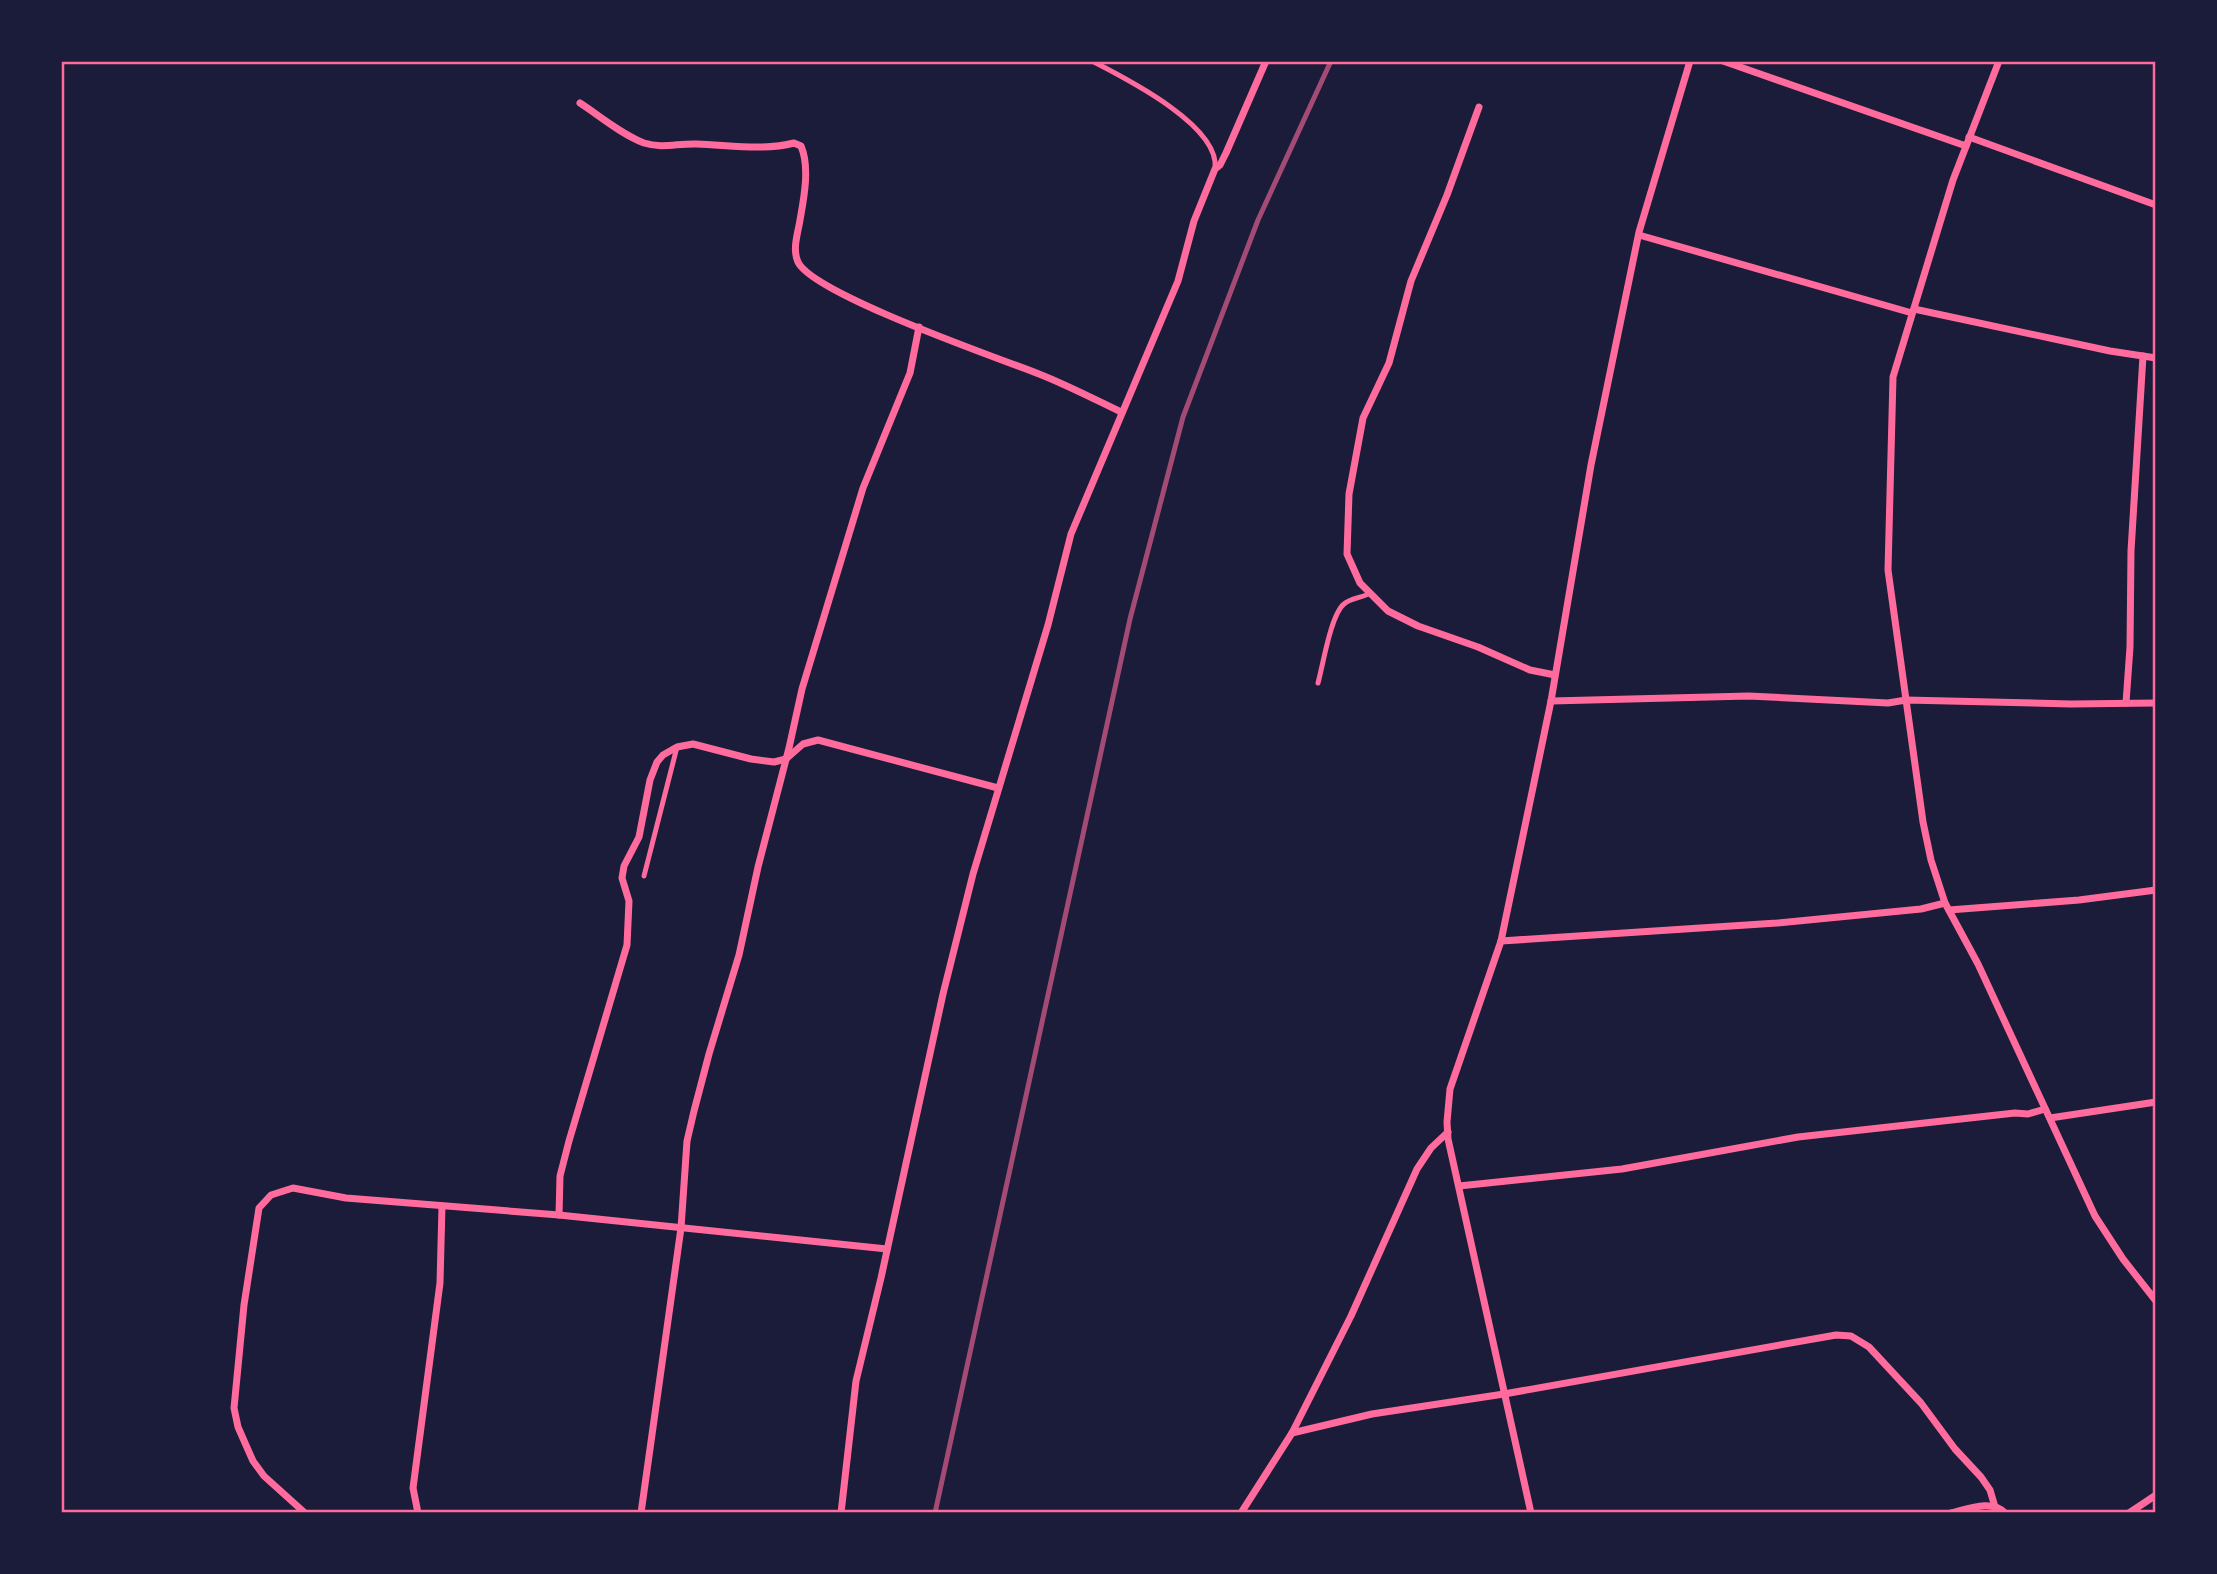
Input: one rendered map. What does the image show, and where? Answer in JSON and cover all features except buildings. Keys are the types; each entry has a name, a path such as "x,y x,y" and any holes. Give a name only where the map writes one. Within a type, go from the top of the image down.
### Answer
{"street":[{"path":"841,1513 856,1381 943,994 973,874 1048,625 1071,534 1178,281 1194,221 1214,169 1220,165 1226,153 1266,61"},
{"path":"1531,1513 1459,1186 1448,1132 1447,1105 1452,1082 1501,941 1551,701 1591,465 1639,234 1690,61"},
{"path":"1723,61 1966,146"},
{"path":"1999,61 1953,180 1893,377 1888,570 1923,822 1931,860 1947,906 1970,947 2095,1216 2123,1259 2156,1301"},
{"path":"580,103 636,139 657,146 692,144 758,147 794,142 802,146 805,155 804,177 796,243 798,262 807,273 836,292 1042,375 1121,412"},
{"path":"1479,107 1447,195 1411,281 1389,363 1363,418 1349,494 1346,542 1351,565 1360,583 1388,611 1418,626 1478,647 1530,670 1555,675"},
{"path":"1969,137 2156,205"},
{"path":"1639,234 1913,311 2156,358"},
{"path":"641,1513 681,1228 687,1141 709,1054 739,955 802,689 863,488 911,373 919,327"},
{"path":"2126,703 2130,647 2131,551 2143,356"},
{"path":"1551,701 1749,696 1888,703 1906,700 2156,703"},
{"path":"559,1215 560,1176 566,1152 627,945 629,901 622,878 624,866 639,837 650,780 663,755 677,747 693,744 774,762 786,759 803,744 818,740 998,788"},
{"path":"1501,941 1777,923 1947,906 2080,900 2156,891"},
{"path":"2050,1118 2156,1102"},
{"path":"1459,1186 1609,1171 1798,1137 2015,1113 2028,1114 2045,1109"},
{"path":"1241,1513 1292,1433 1379,1258 1417,1170 1431,1148 1448,1132"},
{"path":"306,1513 264,1476 253,1461 238,1427 234,1408 244,1304 259,1208 271,1195 293,1188 346,1198 559,1215 887,1249"},
{"path":"418,1513 413,1488 440,1283 442,1206"},
{"path":"1292,1433 1373,1414 1504,1394 1747,1349 1836,1335 1851,1336 1869,1347 1921,1403 1955,1449 1981,1477 1990,1490 1995,1507"},
{"path":"2129,1513 2156,1495"},
{"path":"1951,1513 1986,1505 2000,1507 2005,1513"}],"lane":[{"path":"1092,61 1150,94 1193,125 1209,147 1215,163 1214,169"},
{"path":"1318,684 1331,627 1338,610 1345,603 1370,593"},
{"path":"644,876 677,747"}],"railway":[{"path":"935,1513 1130,619 1183,417 1258,220 1331,61"}]}
